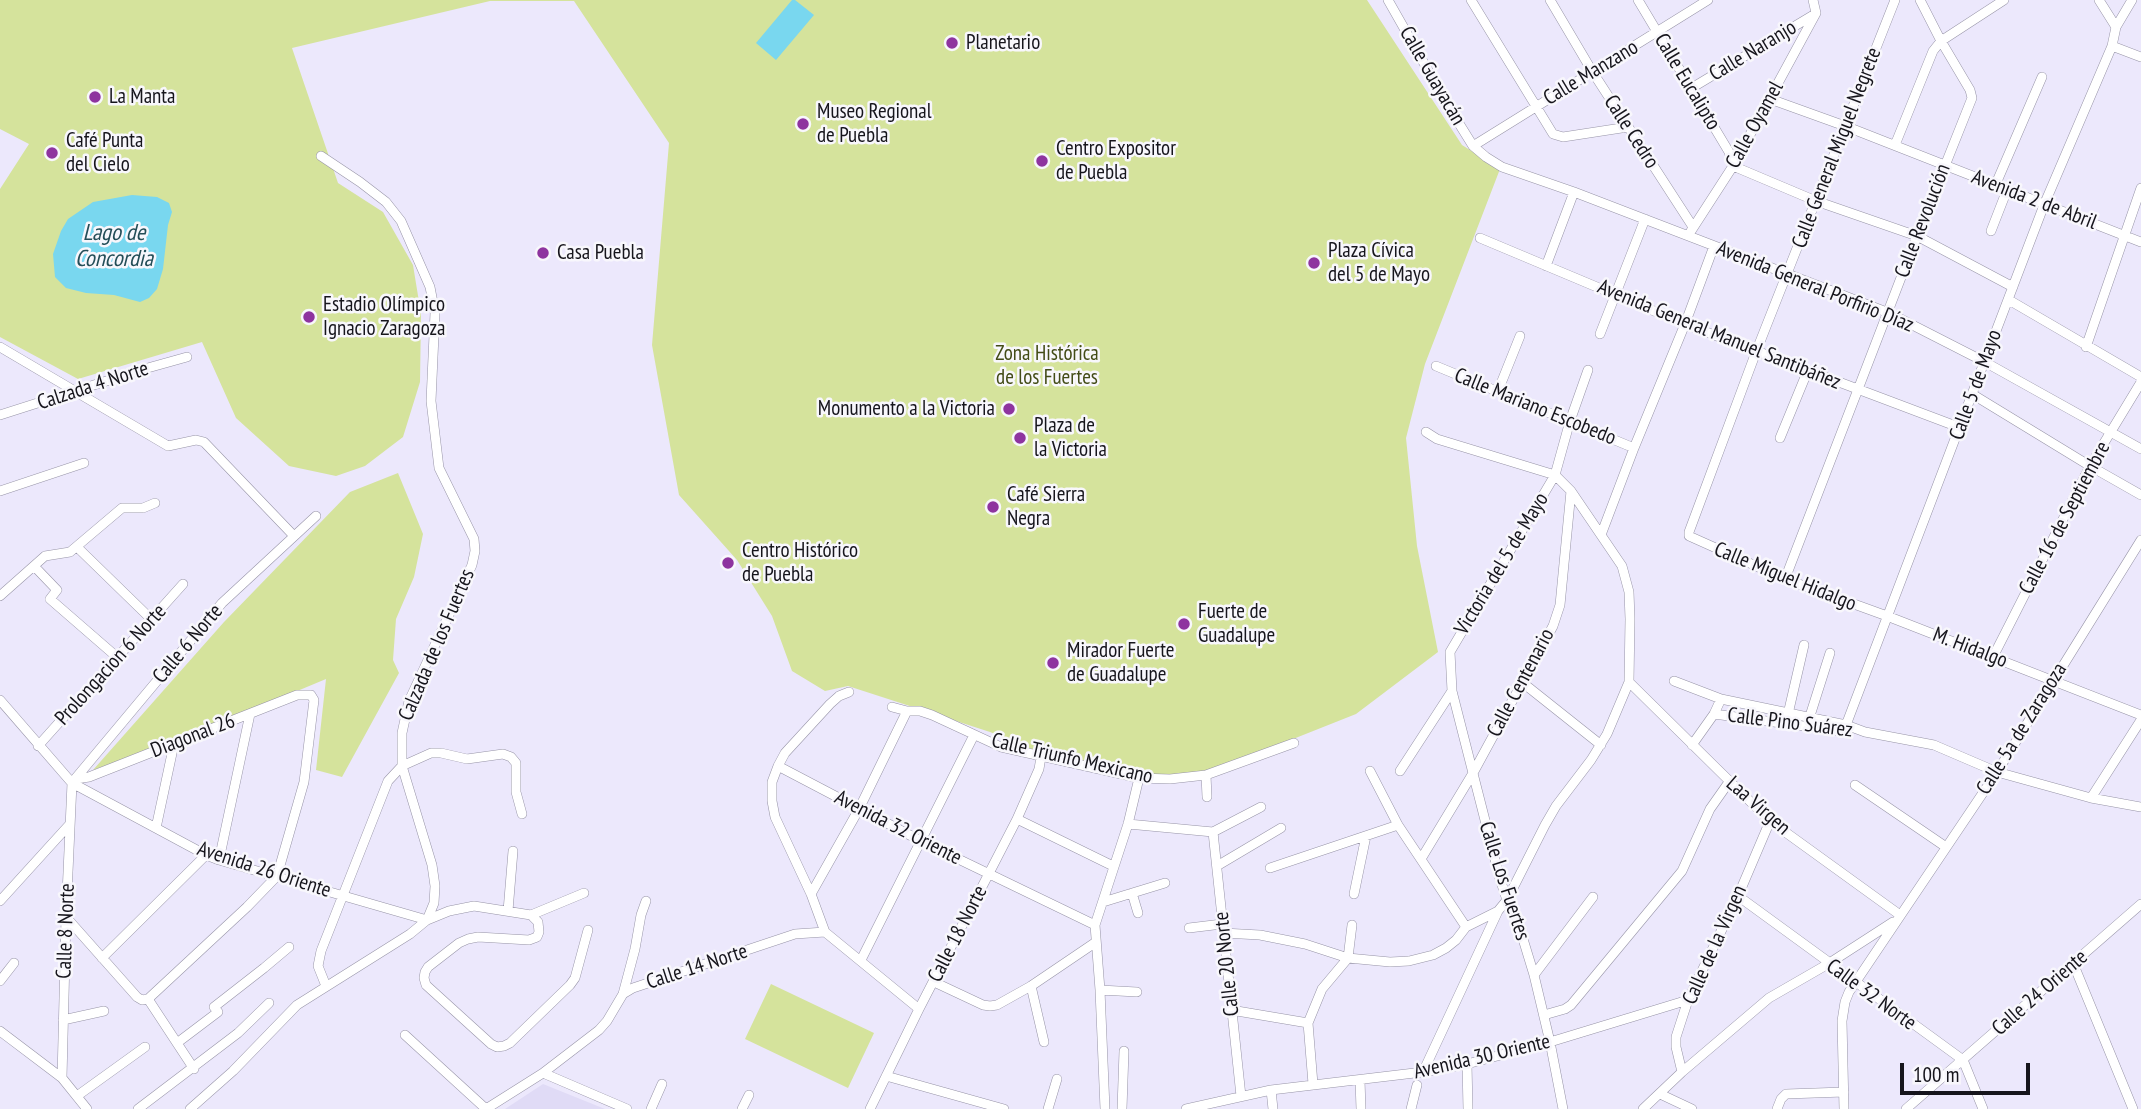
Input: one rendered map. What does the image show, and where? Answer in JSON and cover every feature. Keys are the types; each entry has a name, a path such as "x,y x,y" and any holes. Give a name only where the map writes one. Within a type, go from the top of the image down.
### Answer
{"street":[{"path":"1471,0 1553,134 1558,137 1628,127"},
{"name":"Calle Cedro","path":"1550,0 1691,231"},
{"name":"Calle Eucalipto","path":"1637,0 1729,152 1733,166"},
{"name":"Calle Manzano","path":"1475,148 1592,71 1709,0"},
{"path":"1813,0 1816,13"},
{"name":"Calle General Miguel Negrete","path":"1689,532 1756,352 1895,0"},
{"path":"1920,0 1941,41"},
{"path":"1895,145 1933,51 1941,41 2004,0"},
{"path":"2099,0 2116,27"},
{"name":"Calle 5 de Mayo","path":"1845,729 2044,205 2112,46 2116,27 2132,0"},
{"name":"Calle Guayacán","path":"1391,1 1450,109 1475,148"},
{"name":"Calle Naranjo","path":"1690,89 1816,13"},
{"name":"Calle Oyamel","path":"1691,231 1733,166 1816,13"},
{"name":"Calle Revolución","path":"1785,579 1972,98 1941,41"},
{"path":"2112,46 2141,57"},
{"path":"1995,186 2042,78"},
{"name":"Avenida 2 de Abril","path":"1770,99 2141,242"},
{"name":"Avenida General Porfirio Díaz","path":"1475,148 1502,167 1645,219 1691,231 1714,246 1889,313 1983,361 2141,449"},
{"name":"Calzada de los Fuertes","path":"321,156 386,202 401,221 430,287 435,313 431,401 439,468 474,539 475,551 467,575 429,654 406,710 402,733 402,766 432,865 435,886 434,903 427,920"},
{"path":"1733,166 1816,201 1917,236 2013,288"},
{"path":"2086,347 2141,188"},
{"path":"1991,231 2007,190"},
{"path":"1546,266 1574,191"},
{"path":"1600,334 1645,219"},
{"name":"Avenida General Manuel Santibáñez","path":"1480,238 1685,324 1961,428"},
{"path":"1601,535 1714,246"},
{"path":"2009,300 2141,379"},
{"path":"1497,391 1520,336"},
{"path":"0,347 169,446 196,440 204,442 294,536"},
{"name":"Calzada 4 Norte","path":"0,415 187,357"},
{"name":"Calle Mariano Escobedo","path":"1436,366 1634,447"},
{"name":"Victoria del 5 de Mayo","path":"1450,652 1555,475 1588,370"},
{"path":"1780,438 1808,370"},
{"name":"Calle 16 de Septiembre","path":"1993,657 2090,466 2141,379"},
{"path":"1972,394 2141,495"},
{"path":"1423,1072 1498,911 1507,900 1556,806 1601,745 1629,682 1629,592 1622,566 1572,491 1555,475 1437,439 1426,432"},
{"path":"0,491 84,463"},
{"name":"Calle Centenario","path":"1421,859 1473,773 1553,626 1560,606 1572,491"},
{"path":"0,596 45,556 64,554 76,547 122,508 143,508 155,503"},
{"name":"Calle 6 Norte","path":"74,781 222,603 316,516"},
{"name":"Calle Miguel Hidalgo","path":"1689,532 1692,538 1785,579 1887,616"},
{"name":"Calle 5a de Zaragoza","path":"1643,1109 1769,998 1828,964 1899,916 1997,772 2141,540"},
{"path":"76,547 151,619"},
{"path":"34,566 57,590 50,598 118,658"},
{"name":"Prolongacion 6 Norte","path":"38,746 183,584"},
{"name":"M. Hidalgo","path":"1887,616 2141,715"},
{"path":"1788,714 1804,645"},
{"name":"Calle Los Fuertes","path":"1450,652 1452,691 1495,864 1507,900 1516,916 1534,975 1563,1109"},
{"path":"1809,719 1830,653"},
{"path":"1674,681 1721,699"},
{"name":"Laa Virgen","path":"1629,682 1770,821 1899,916"},
{"path":"1522,683 1601,745"},
{"path":"1400,771 1452,691"},
{"path":"849,692 830,704 785,753 772,782 775,817 811,894 825,932 919,1009"},
{"name":"Diagonal 26","path":"74,781 297,695 311,695 314,708 304,782 277,876"},
{"name":"Calle Pino Suárez","path":"1692,745 1721,699 1845,729"},
{"name":"Avenida 26 Oriente","path":"0,700 38,746 74,781 206,855 427,920"},
{"name":"Calle Triunfo Mexicano","path":"892,707 932,715 1001,747 1139,779 1206,775 1294,743"},
{"path":"1763,722 1767,710"},
{"path":"811,894 859,809 907,711"},
{"path":"219,860 250,714"},
{"name":"Calle Pino Suárez","path":"1714,714 1763,722 1845,729 1934,745 1997,772 2091,798 2141,807"},
{"path":"2091,798 2141,720"},
{"path":"860,960 974,736"},
{"path":"156,828 174,744"},
{"path":"326,986 318,967 319,958 388,781 402,766 431,753 467,759 503,754 511,757 516,763 516,792 522,814"},
{"name":"Calle 18 Norte","path":"870,1109 1017,819 1039,769 1041,757"},
{"name":"Avenida 32 Oriente","path":"778,766 921,841 1094,925"},
{"path":"1370,771 1398,825 1466,927"},
{"path":"1206,775 1207,797"},
{"path":"1105,1109 1101,989 1094,925 1128,824 1139,779"},
{"name":"Calle 8 Norte","path":"62,1078 69,825 74,781"},
{"path":"1544,1015 1571,1005 1682,871 1710,809 1729,782"},
{"path":"1855,785 1946,847"},
{"path":"1128,824 1213,832 1261,807"},
{"path":"1017,819 1113,866"},
{"name":"Calle de la Virgen","path":"1682,1072 1676,1037 1688,1000 1738,896 1770,821"},
{"path":"0,901 69,825"},
{"path":"1270,869 1398,825"},
{"path":"1217,866 1281,828"},
{"name":"Calle 20 Norte","path":"1213,832 1241,1096"},
{"path":"1354,894 1366,836"},
{"path":"509,911 513,851"},
{"path":"102,958 206,855"},
{"path":"145,999 247,907 277,876"},
{"path":"1103,902 1165,883"},
{"path":"190,1109 233,1071 286,1015 427,920 462,907 485,907 531,915 584,893"},
{"path":"1132,893 1138,913"},
{"name":"Calle 32 Norte","path":"1738,896 1963,1060"},
{"path":"1534,975 1592,897"},
{"path":"623,993 635,949 640,915 646,901"},
{"name":"Calle 24 Oriente","path":"1906,1109 2141,904"},
{"path":"1188,928 1223,928 1294,942 1348,958 1409,961 1433,955 1456,940 1466,927 1498,911"},
{"path":"531,915 538,922 537,937 529,940 478,937 468,939 459,943 425,972 426,985 497,1047 510,1043 570,985 575,978 588,930"},
{"path":"1844,1109 1845,1002 1899,916"},
{"path":"66,918 137,997 145,999 194,1069"},
{"path":"1313,1084 1308,1023 1322,989 1348,958 1352,925"},
{"name":"Calle 14 Norte","path":"486,1109 543,1073 600,1030 623,993 632,988 795,934 825,932"},
{"path":"933,982 990,1006 997,1005 1031,986 1096,942"},
{"path":"177,1043 218,1012 214,1007 289,947"},
{"path":"0,981 14,963"},
{"path":"2073,963 2133,1109"},
{"path":"1031,986 1044,1042"},
{"path":"1101,989 1137,992"},
{"name":"Avenida 30 Oriente","path":"1186,1109 1271,1090 1423,1072 1467,1064 1688,1000"},
{"path":"138,1109 239,1033 269,1003"},
{"path":"1231,1010 1308,1023"},
{"path":"63,1020 104,1011"},
{"path":"0,1031 62,1078 87,1109"},
{"path":"405,1035 486,1109"},
{"path":"77,1096 145,1047"},
{"path":"1122,1109 1124,1051"},
{"path":"1963,1060 1983,1109"},
{"path":"1467,1064 1468,1109"},
{"path":"543,1073 627,1109"},
{"path":"886,1076 1004,1109"},
{"path":"1048,1109 1057,1079"},
{"path":"1360,1080 1361,1109"},
{"path":"652,1109 662,1084"},
{"path":"1411,1109 1417,1085"},
{"path":"1271,1090 1273,1109"},
{"path":"1777,1109 1786,1094 1793,1092 1844,1092"},
{"path":"1660,1094 1692,1109"},
{"path":"742,1109 749,1095"},
{"path":"1223,1109 1230,1099"}],"shaded area":[{"path":"543,1084 605,1109 505,1109"}],"green space":[{"name":"Zona Histórica de los Fuertes","path":"0,0 1367,0 1462,145 1500,169 1425,364 1406,438 1417,546 1438,652 1356,714 1210,772 1162,776 1054,758 990,732 848,686 825,691 792,671 772,616 737,560 679,495 652,345 669,143 574,1 490,1 292,48 338,183 383,212 413,265 421,314 420,382 403,437 365,466 336,476 289,466 236,418 202,342 78,379 0,337 0,189 29,144 0,129"},
{"path":"398,473 423,534 414,577 396,619 393,660 399,673 342,777 316,770 326,679 175,742 93,770 224,622 350,492"},
{"path":"771,984 874,1033 848,1088 745,1039"}],"water":[{"path":"792,0 814,15 776,60 756,43"},
{"name":"Lago de Concordia","path":"132,195 157,197 169,203 172,212 157,289 149,298 140,302 66,288 55,277 53,254 68,219 93,202"}],"place":[{"name":"Planetario","path":"952,43"},
{"name":"La Manta","path":"95,97"},
{"name":"Museo Regional de Puebla","path":"803,124"},
{"name":"Café Punta del Cielo","path":"52,153"},
{"name":"Centro Expositor de Puebla","path":"1042,161"},
{"name":"Casa Puebla","path":"543,253"},
{"name":"Plaza Cívica del 5 de Mayo","path":"1314,263"},
{"name":"Estadio Olímpico Ignacio Zaragoza","path":"309,317"},
{"name":"Monumento a la Victoria","path":"1009,409"},
{"name":"Plaza de la Victoria","path":"1020,438"},
{"name":"Café Sierra Negra","path":"993,507"},
{"name":"Centro Histórico de Puebla","path":"728,563"},
{"name":"Fuerte de Guadalupe","path":"1184,624"},
{"name":"Mirador Fuerte de Guadalupe","path":"1053,663"}]}
